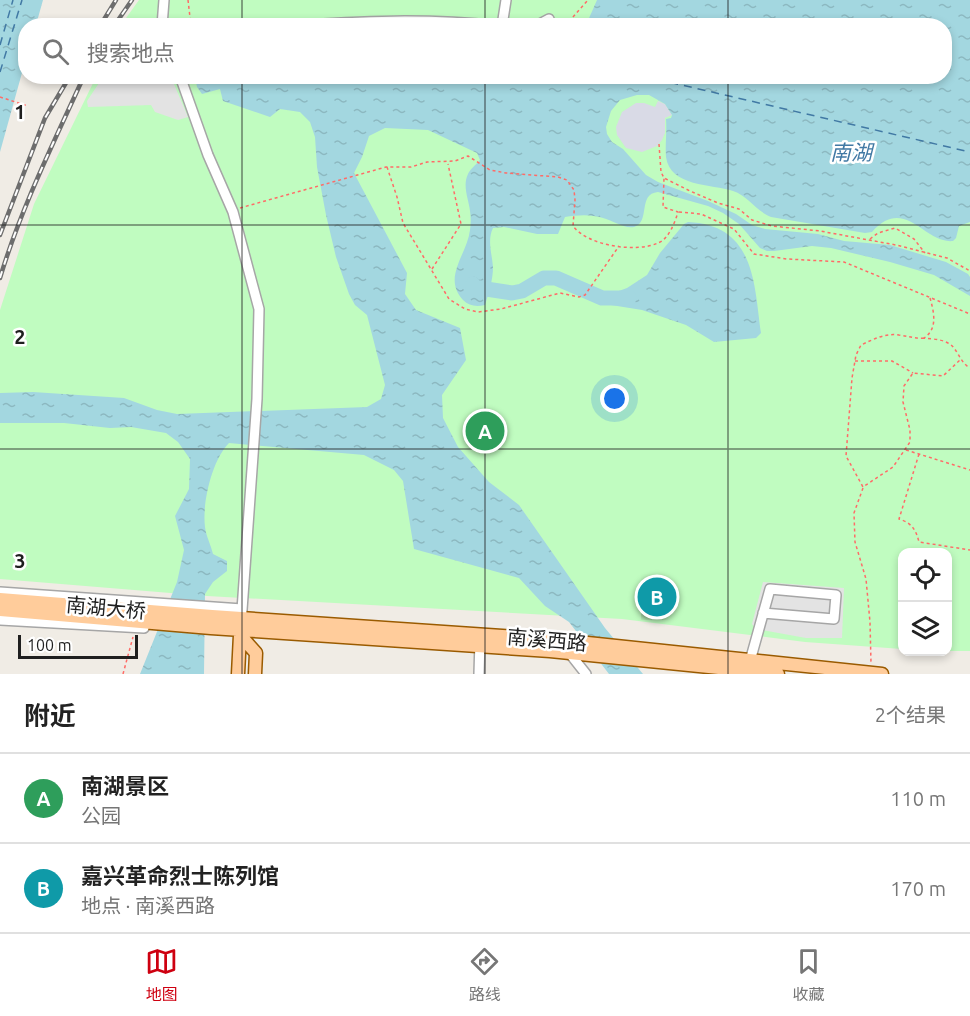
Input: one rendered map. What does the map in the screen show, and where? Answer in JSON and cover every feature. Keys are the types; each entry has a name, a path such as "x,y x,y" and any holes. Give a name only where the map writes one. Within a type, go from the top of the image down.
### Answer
{"main road":[{"name":"南湖大桥","path":"0,599 212,621"},
{"name":"南湖大桥","path":"0,610 212,621"},
{"name":"南溪西路","path":"212,621 569,647 634,648 749,666 778,674"},
{"path":"238,674 241,623"},
{"path":"241,623 256,653 255,674"},
{"name":"南溪西路","path":"569,647 643,659 876,673"}],"street":[{"path":"163,18 164,0"},
{"path":"503,18 506,0"},
{"path":"0,620 150,628 212,621 241,623 257,399 259,309 233,210 208,155 183,84"},
{"path":"749,666 763,613 770,589 836,595 834,620 763,613"},
{"path":"0,592 160,603 212,621"},
{"path":"479,674 480,640"},
{"path":"569,647 586,674"}],"path":[{"path":"188,0 190,18"},
{"path":"572,18 588,0"},
{"path":"0,96 28,106"},
{"path":"659,144 661,172 664,178 663,207 678,212 701,214 734,229 754,254 786,259 844,262 970,314"},
{"path":"233,210 386,166 411,167 427,162 447,162 468,156 490,170 558,177 567,180 574,190 573,226 578,233 602,243 619,246 659,243 668,234 678,212"},
{"path":"432,270 461,224 447,162"},
{"path":"386,166 403,223 449,299 465,309 478,312 501,309 560,293 579,297 585,295 619,246"},
{"path":"664,178 690,192 739,209 752,220 771,226 820,231 896,244 947,258 970,271"},
{"path":"870,240 878,233 895,228 914,239 925,253"},
{"path":"924,338 930,334 934,325 930,297"},
{"path":"864,487 846,456 852,378 861,345 887,335 947,342 952,345 960,360 970,368"},
{"path":"855,361 892,361 914,374 943,376 960,360"},
{"path":"876,673 866,579 855,542 854,513 864,487 892,467 910,441 910,430 903,402 904,386 914,374"},
{"path":"905,449 970,470"},
{"path":"919,454 900,519 912,525 919,542 970,550"},
{"path":"123,674 135,627"}],"green space":[{"path":"139,0 970,0 970,651 952,651 952,548 898,548 898,649 805,642 622,619 207,596 0,579 0,310 34,204 93,84 952,84 952,18 126,18"}],"shaded area":[{"path":"98,84 174,84 188,117 178,120 155,112 151,105 88,107 87,101"},
{"path":"658,101 665,104 672,115 665,118 665,133 662,140 657,146 642,152 626,148 617,135 616,127 622,112 636,103 655,107"},
{"path":"763,582 844,588 842,638 806,638 756,629 752,624"}],"water":[{"path":"0,0 43,0 38,18 18,18 19,84 0,152"},
{"name":"南湖","path":"597,0 970,0 970,222 959,226 953,241 933,236 904,219 894,218 884,222 872,232 865,233 771,217 733,191 683,179 669,167 666,157 666,119 671,118 672,115 665,104 649,95 637,95 620,100 611,111 606,127 612,142 623,149 646,175 658,182 708,201 736,214 752,225 765,229 818,234 844,241 890,245 946,262 968,274 970,296 934,275 831,248 812,246 767,251 760,248 739,224 723,213 708,206 658,192 648,198 642,220 634,227 622,226 607,219 584,215 565,217 558,234 537,234 504,227 493,228 490,242 493,272 488,295 485,305 470,305 457,291 455,274 470,228 466,179 470,170 480,160 477,153 428,130 385,128 369,136 354,173 407,273 405,294 416,310 460,328 466,360 442,395 443,418 458,447 489,482 519,505 605,628 643,674 609,674 569,622 545,606 519,578 414,549 403,481 394,470 364,455 229,443 213,471 205,506 206,530 213,554 227,561 227,571 213,582 205,594 204,674 140,674 177,582 184,550 175,516 189,489 190,459 178,442 166,433 131,427 110,428 64,423 0,423 0,393 33,392 124,398 157,410 177,414 367,407 381,399 385,385 367,315 355,305 349,294 336,257 317,167 315,137 310,122 300,112 280,109 270,117 223,101 220,89 202,94 196,84 952,84 952,18 589,18"},
{"path":"688,222 710,226 727,234 739,245 747,260 756,295 761,333 756,338 714,342 686,325 642,310 611,305 608,295 627,288 647,275 660,253"}],"building":[{"path":"648,578 670,581 666,616 644,614"}],"waterway":[{"path":"473,284 473,287 512,293 522,291 544,278 556,278 602,298 629,298"}],"ferry route":[{"path":"0,45 13,0"},
{"path":"0,72 22,0"},
{"path":"677,84 970,152"}],"railway":[{"path":"105,18 116,0"},
{"path":"120,18 132,0"},
{"path":"0,235 45,118 65,84"},
{"path":"0,278 28,201 80,84"}],"place":[{"name":"南湖景区","path":"485,431"},
{"name":"嘉兴革命烈士陈列馆","path":"657,597"}]}
